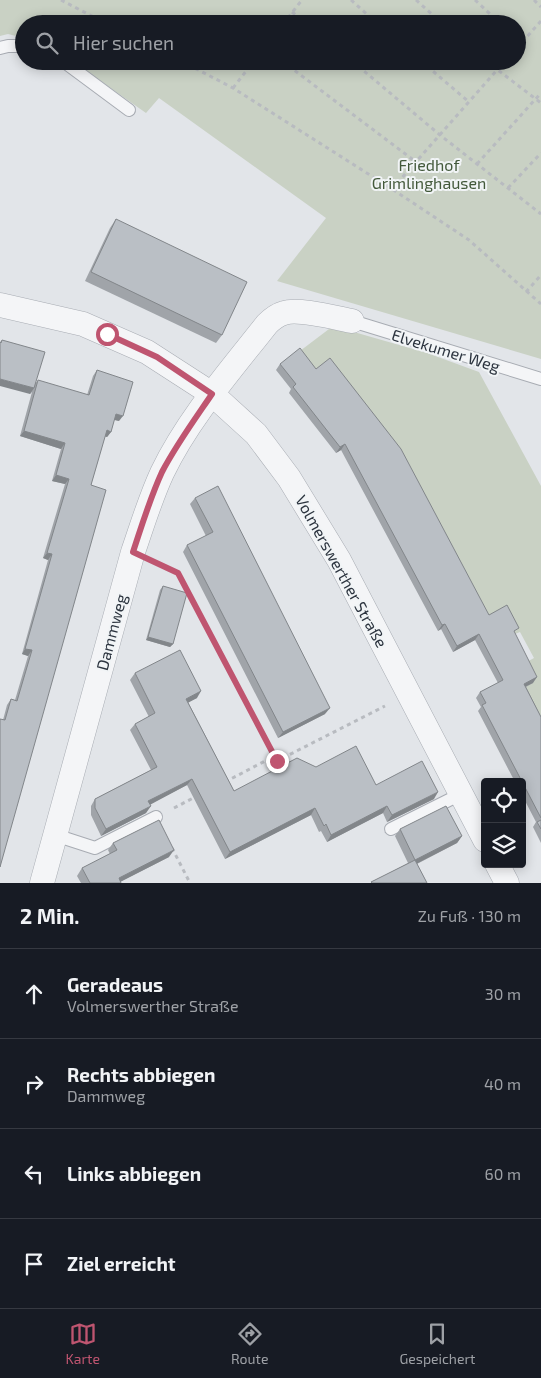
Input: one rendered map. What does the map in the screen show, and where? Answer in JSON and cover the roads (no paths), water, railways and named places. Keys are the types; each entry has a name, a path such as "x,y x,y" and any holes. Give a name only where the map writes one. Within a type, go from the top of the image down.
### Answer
{"street":[{"name":"Volmerswerther Straße","path":"0,305 83,324 157,357 212,394 256,434 290,478 339,560 481,832"},
{"name":"Dammweg","path":"42,883 133,552 162,473 212,394 267,324 276,316 285,312 296,311 352,321"},
{"path":"499,868 507,883"}],"lane":[{"path":"0,48 15,46"},
{"path":"75,70 129,110"},
{"name":"Elvekumer Weg","path":"352,321 541,379"},
{"path":"391,829 461,794"},
{"path":"55,835 95,848 156,817"}],"park label":[{"name":"Friedhof Grimlinghausen","path":"429,173"}]}
